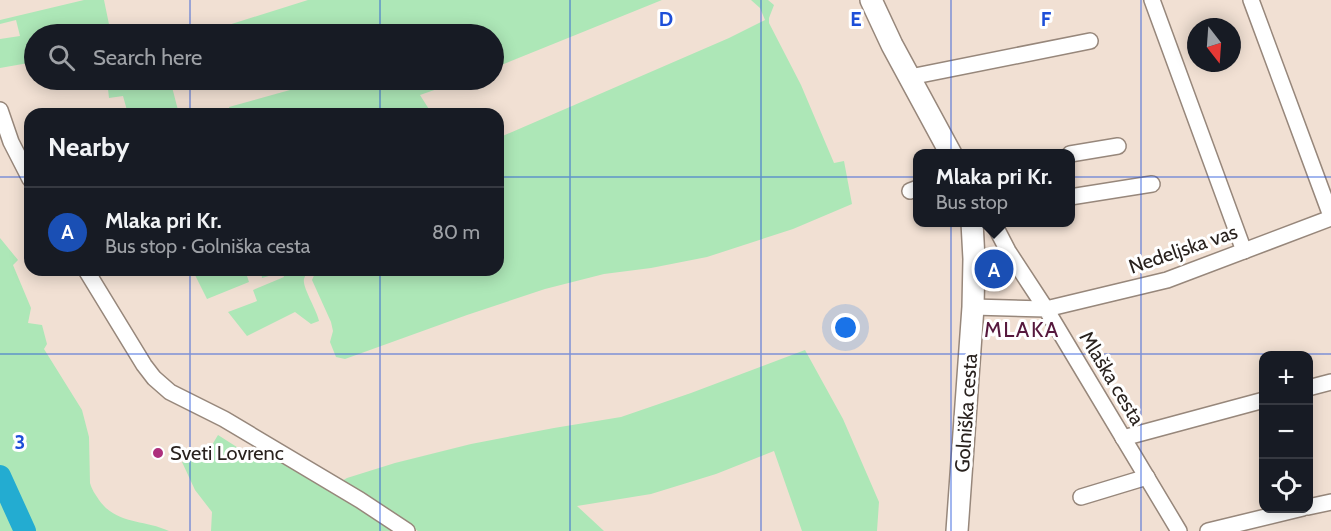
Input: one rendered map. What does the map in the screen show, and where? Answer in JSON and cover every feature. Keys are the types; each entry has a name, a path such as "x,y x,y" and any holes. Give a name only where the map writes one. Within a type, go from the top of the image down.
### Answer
{"main road":[{"path":"871,0 892,45 949,149"},
{"name":"Golniška cesta","path":"957,531 973,307 972,227"}],"street":[{"path":"1152,0 1244,251"},
{"path":"1251,0 1331,217"},
{"path":"910,77 1090,41"},
{"path":"0,110 11,142 24,167"},
{"path":"1075,153 1118,146"},
{"path":"1075,196 1152,184"},
{"name":"Nedeljska vas","path":"1046,309 1167,280 1331,217"},
{"path":"996,227 1008,251 1046,309"},
{"path":"90,276 153,378 170,392 224,419 360,500 407,531"},
{"path":"973,307 1046,309"},
{"name":"Mlaška cesta","path":"1046,309 1179,531"},
{"path":"1313,387 1331,382"},
{"path":"1123,438 1259,401"},
{"path":"1082,497 1147,477"},
{"path":"1313,506 1331,502"},
{"path":"1208,531 1282,513"}],"green space":[{"path":"84,0 104,0 109,24 24,24 24,64 0,68 0,39 20,36 16,20 0,24 0,20"},
{"path":"308,0 662,0 504,64 504,24 232,24"},
{"path":"751,0 768,0 774,5 769,23 801,85 834,163 844,161 852,204 793,229 707,257 604,274 545,289 345,359 336,357 330,342 333,331 331,322 312,280 314,276 504,276 504,135 729,38 765,20 760,8"},
{"path":"108,90 173,90 177,108 126,108 123,96 109,98"},
{"path":"290,90 434,90 420,95 428,108 229,107"},
{"path":"0,238 18,260 13,265 31,308 28,323 42,325 47,344 44,349 82,410 89,437 90,483 94,492 106,508 114,514 169,531 31,531 27,526 0,468"},
{"path":"196,276 247,276 249,282 207,299"},
{"path":"305,276 304,283 307,293 319,321 311,324 295,312 247,336 228,312 257,301 253,290 284,277"},
{"path":"805,350 843,419 879,502 877,531 802,531 774,451 716,474 651,494 577,506 604,531 418,531 340,482 395,463 471,444 621,417"},
{"path":"218,435 254,458 261,445 396,531 211,531 212,512 195,490 182,462 203,460"},
{"path":"0,488 20,531 0,531"}],"waterway":[{"path":"0,476 25,531"}],"place":[{"name":"Mlaka pri Kr.","path":"994,269"},
{"name":"Sveti Lovrenc","path":"158,453"}],"district":[{"name":"MLAKA","path":"1022,329"}]}
